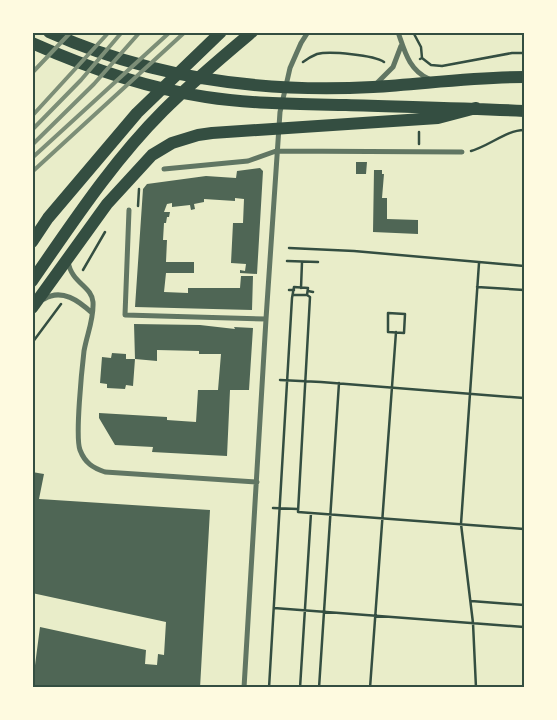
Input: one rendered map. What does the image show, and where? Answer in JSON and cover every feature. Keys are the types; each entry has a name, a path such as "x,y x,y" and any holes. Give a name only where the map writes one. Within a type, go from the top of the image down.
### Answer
{"main road":[{"path":"49,32 127,62 180,75 236,84 372,87 458,79 524,77"},
{"path":"32,242 48,218 137,112 221,32"},
{"path":"32,281 118,161 162,112 208,69 252,32"},
{"path":"32,43 100,70 173,91 238,101 524,111"},
{"path":"35,305 108,204 143,163 157,151 172,143 198,135 438,118 476,108"}],"street":[{"path":"244,688 276,151 280,112 290,68 308,32"},
{"path":"398,32 405,55 416,71 434,82"},
{"path":"372,87 393,67 401,45"},
{"path":"164,169 248,161 276,151 462,152"},
{"path":"129,208 125,315 266,319"},
{"path":"68,260 71,273 76,281 92,296 92,313 84,350 78,431 79,449 86,460 93,468 105,472 257,482"},
{"path":"35,305 48,296 66,296 79,301 92,313"}],"path":[{"path":"413,32 421,47 422,58 431,65 442,66 512,53 524,53"},
{"path":"290,68 323,53 373,58 382,60 385,63"},
{"path":"417,61 422,58"},
{"path":"462,152 481,148 515,130 524,130"},
{"path":"419,131 419,140"},
{"path":"129,208 138,207 139,185 134,192"},
{"path":"80,275 109,226"},
{"path":"289,248 354,251 524,266"},
{"path":"287,261 318,262"},
{"path":"301,288 302,262"},
{"path":"476,688 473,623 462,524 479,263"},
{"path":"477,287 524,290"},
{"path":"289,290 308,288 307,293 310,297 298,509"},
{"path":"268,688 292,296 294,295 294,290"},
{"path":"294,295 313,292"},
{"path":"32,343 63,302"},
{"path":"388,314 405,314 404,333 396,332 388,332 388,314"},
{"path":"370,688 396,332"},
{"path":"280,380 524,398"},
{"path":"318,688 340,383"},
{"path":"273,508 298,509 298,512 524,529"},
{"path":"300,688 311,513"},
{"path":"470,602 524,605"},
{"path":"274,608 524,627"}],"building":[{"path":"356,162 367,162 366,174 356,174"},
{"path":"260,168 263,171 257,274 240,273 240,270 245,271 246,264 231,263 233,223 243,223 244,199 235,198 235,201 204,199 204,202 194,204 195,209 191,210 190,205 172,207 172,203 167,204 164,212 170,212 166,223 164,223 163,240 167,240 166,262 194,262 194,273 166,273 164,292 188,293 188,288 240,288 241,276 253,276 252,310 135,307 143,189 147,184 206,176 236,178 237,171"},
{"path":"374,170 382,170 382,174 384,174 382,198 387,198 387,219 418,220 418,234 373,232"},
{"path":"134,324 200,325 235,329 234,327 253,328 249,390 230,390 227,456 152,452 153,447 115,445 99,418 99,413 167,417 167,420 196,422 198,390 218,390 221,354 199,354 199,351 157,350 157,361 135,359"},
{"path":"112,353 126,354 126,359 135,359 133,386 126,385 125,389 107,388 107,384 100,383 102,357 111,358"},
{"path":"32,472 44,474 39,499 210,510 200,688 32,688 40,627 146,650 145,664 157,665 158,654 164,655 166,622 32,593"}],"railway":[{"path":"32,73 71,32"},
{"path":"32,116 109,32"},
{"path":"32,130 81,80 122,32"},
{"path":"32,145 94,84 140,32"},
{"path":"32,158 170,32"},
{"path":"32,172 185,32"}]}
